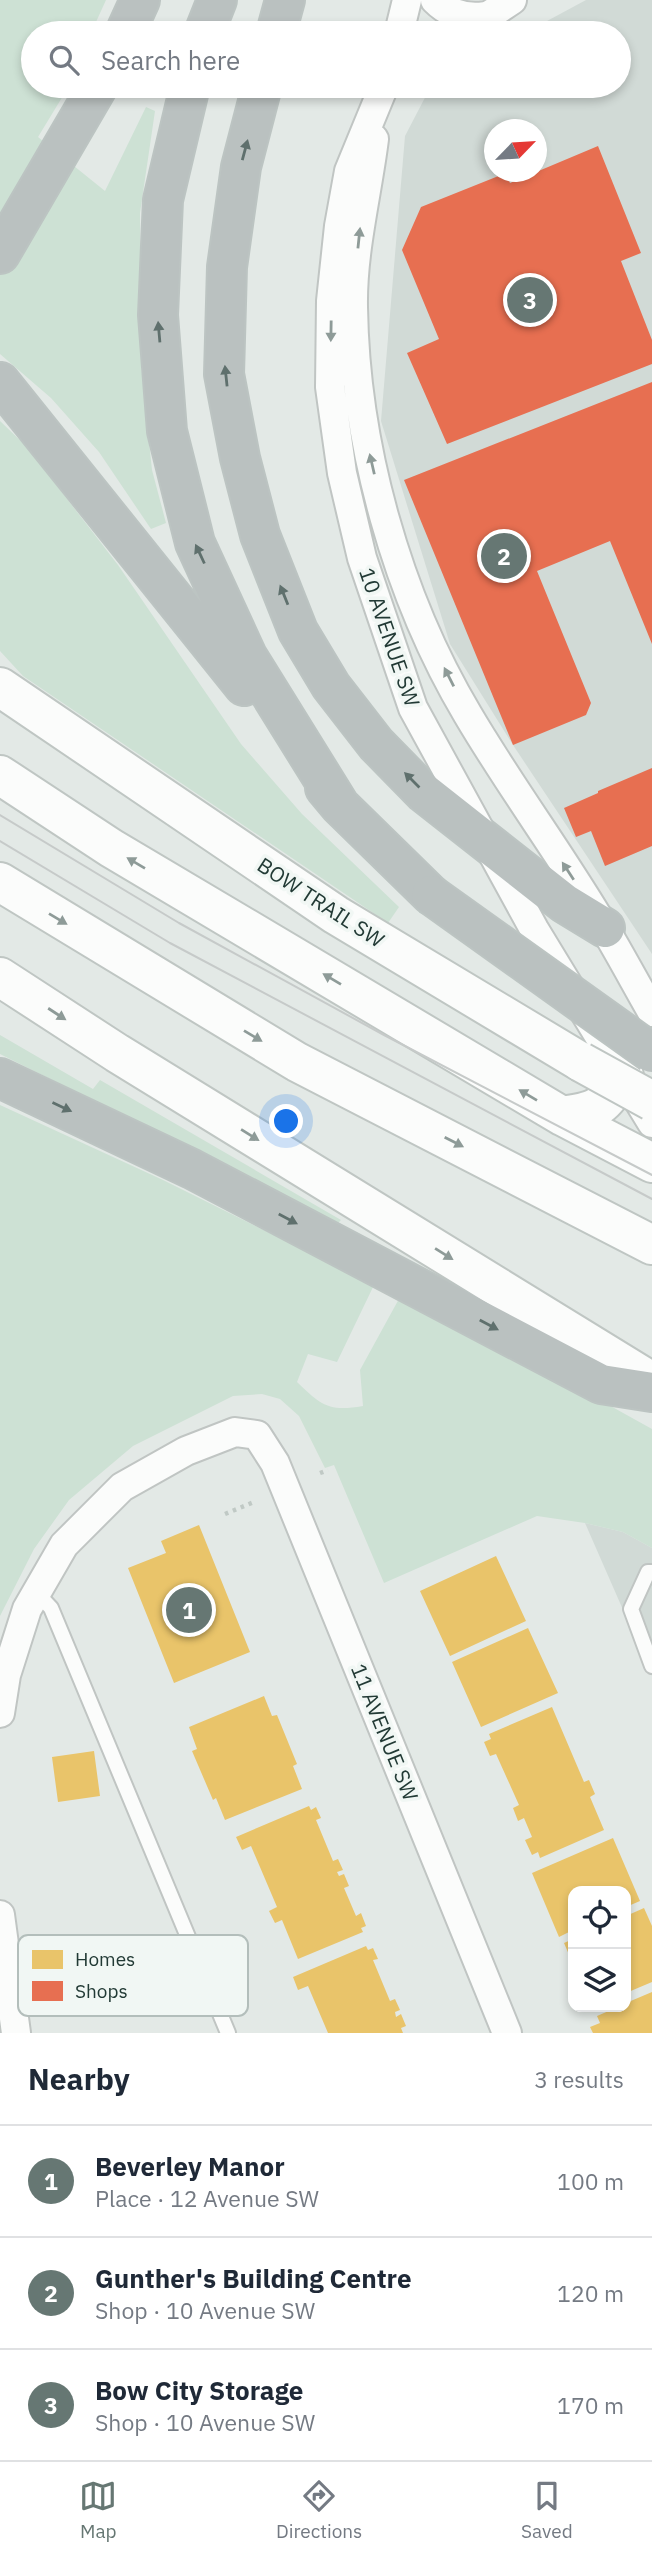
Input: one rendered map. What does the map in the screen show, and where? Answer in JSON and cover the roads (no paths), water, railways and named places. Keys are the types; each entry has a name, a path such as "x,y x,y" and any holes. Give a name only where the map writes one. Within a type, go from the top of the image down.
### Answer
{"highway":[{"path":"130,21 140,0"},
{"path":"209,21 217,0"},
{"path":"279,21 285,0"},
{"path":"0,254 91,98"},
{"path":"187,98 163,200 158,315 167,431 195,543 212,581 247,656 340,806"},
{"path":"259,98 241,167 229,254 224,374 240,458 260,535 298,631 331,686 376,744 424,793 564,902 605,928"},
{"path":"0,382 340,806 431,895 643,1077"},
{"path":"0,1078 192,1169 601,1384 652,1392"}],"main road":[{"name":"BOW TRAIL SW","path":"0,687 336,915 581,1062 643,1077"},
{"path":"0,775 111,848 562,1116 652,1163"},
{"path":"0,882 297,1062 652,1245"},
{"path":"0,977 117,1053 652,1382"},
{"path":"562,1116 594,1111 643,1077"}],"street":[{"path":"401,21 407,0"},
{"path":"435,0 444,9 475,17 501,7"},
{"path":"474,21 501,7"},
{"name":"10 AVENUE SW","path":"379,98 349,172 331,301 330,387 342,473 362,558 413,708 534,929 643,1077 652,1123"},
{"name":"10 AVENUE SW","path":"380,98 359,233 353,304 357,384 372,466 398,559 419,616 461,702 605,928 652,1012"},
{"name":"11 AVENUE SW","path":"36,1592 64,1545 122,1487 186,1451 235,1432 257,1435 281,1476 507,2033"},
{"path":"0,1713 6,1675 27,1609 36,1592"},
{"path":"0,1915 16,2033"}],"lane":[{"path":"652,1572 648,1572 631,1609 652,1665"},
{"path":"36,1592 51,1608 187,1935"},
{"path":"221,2016 228,2033"}],"tram line":[{"path":"0,815 179,923 384,1035 652,1175"},
{"path":"0,841 170,943 652,1199"}],"place":[{"name":"Bow City Storage","path":"530,300"},
{"name":"Gunther's Building Centre","path":"504,556"},
{"name":"Beverley Manor","path":"189,1610"}]}
